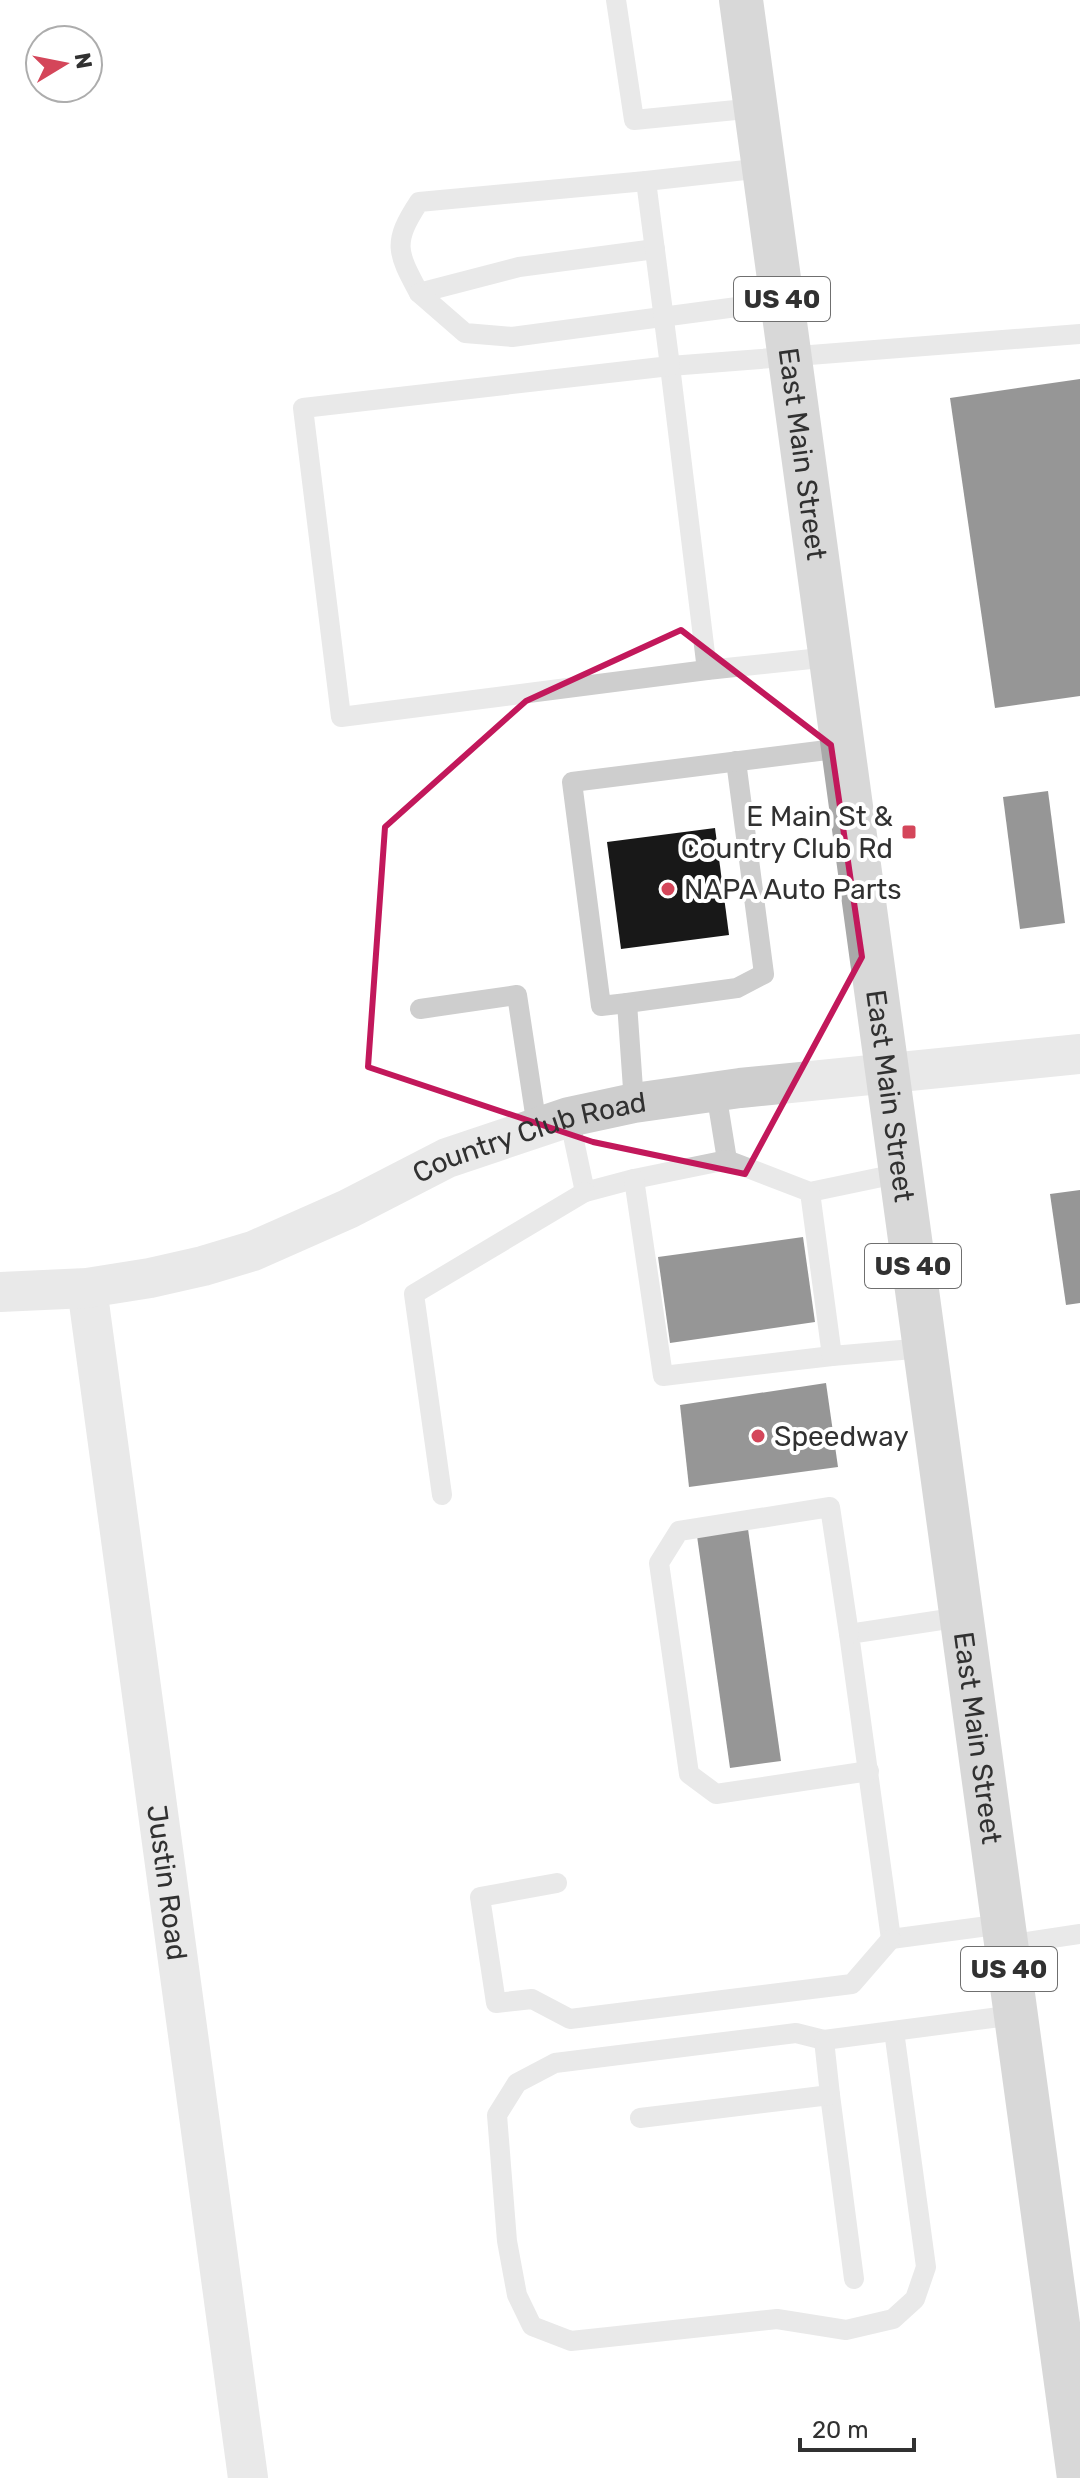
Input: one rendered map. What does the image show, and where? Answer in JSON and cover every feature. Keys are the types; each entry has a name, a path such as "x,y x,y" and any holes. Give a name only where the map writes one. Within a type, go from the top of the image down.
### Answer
{"main road":[{"name":"East Main Street","path":"741,0 1079,2478"}],"street":[{"name":"Country Club Road","path":"0,1292 87,1288 203,1266 253,1251 348,1209 447,1158 553,1122 634,1103 1080,1054"},
{"name":"Justin Road","path":"87,1288 248,2478"}],"lane":[{"path":"616,0 634,120 756,108"},
{"path":"764,168 419,202 402,229 402,261 419,293 465,333 512,337 782,301"},
{"path":"646,181 707,670"},
{"path":"419,293 519,267 655,249"},
{"path":"830,657 341,717 303,408 670,366 1080,334"},
{"path":"736,761 764,974 737,988 601,1006 572,782 736,761 843,748"},
{"path":"420,1009 517,995 553,1122 585,1192"},
{"path":"627,1003 634,1103"},
{"path":"716,1092 727,1160"},
{"path":"442,1495 414,1294 585,1192 634,1179 727,1160 810,1192 901,1173"},
{"path":"634,1179 663,1376 924,1348"},
{"path":"810,1192 832,1356"},
{"path":"869,1771 716,1794 689,1774 659,1563 679,1531 830,1507 869,1771 891,1939"},
{"path":"849,1634 961,1617"},
{"path":"557,1883 480,1897 496,2003 532,1999 570,2019 852,1984 891,1939 1080,1934"},
{"path":"894,2031 926,2267 915,2299 893,2319 846,2330 777,2319 571,2341 532,2326 517,2295 507,2241 497,2115 517,2083 555,2063 796,2033 824,2040 1015,2015"},
{"path":"824,2040 854,2279"},
{"path":"640,2118 830,2095"}],"highlighted area":[{"path":"681,630 831,745 862,957 745,1174 593,1142 368,1067 385,827 526,701"}],"building":[{"path":"1080,379 1080,696 995,708 950,398"},
{"path":"1048,791 1065,923 1020,929 1003,797"},
{"name":"NAPA Auto Parts","path":"715,828 729,935 621,949 607,842"},
{"path":"1080,1190 1080,1303 1066,1305 1050,1194"},
{"path":"803,1237 815,1322 670,1343 658,1257"},
{"name":"Speedway","path":"826,1383 838,1467 689,1487 680,1405"},
{"path":"748,1529 781,1761 730,1768 697,1536"}],"place":[{"name":"E Main St & Country Club Rd","path":"909,832"},
{"name":"NAPA Auto Parts","path":"668,889"},
{"name":"Speedway","path":"758,1436"}]}
